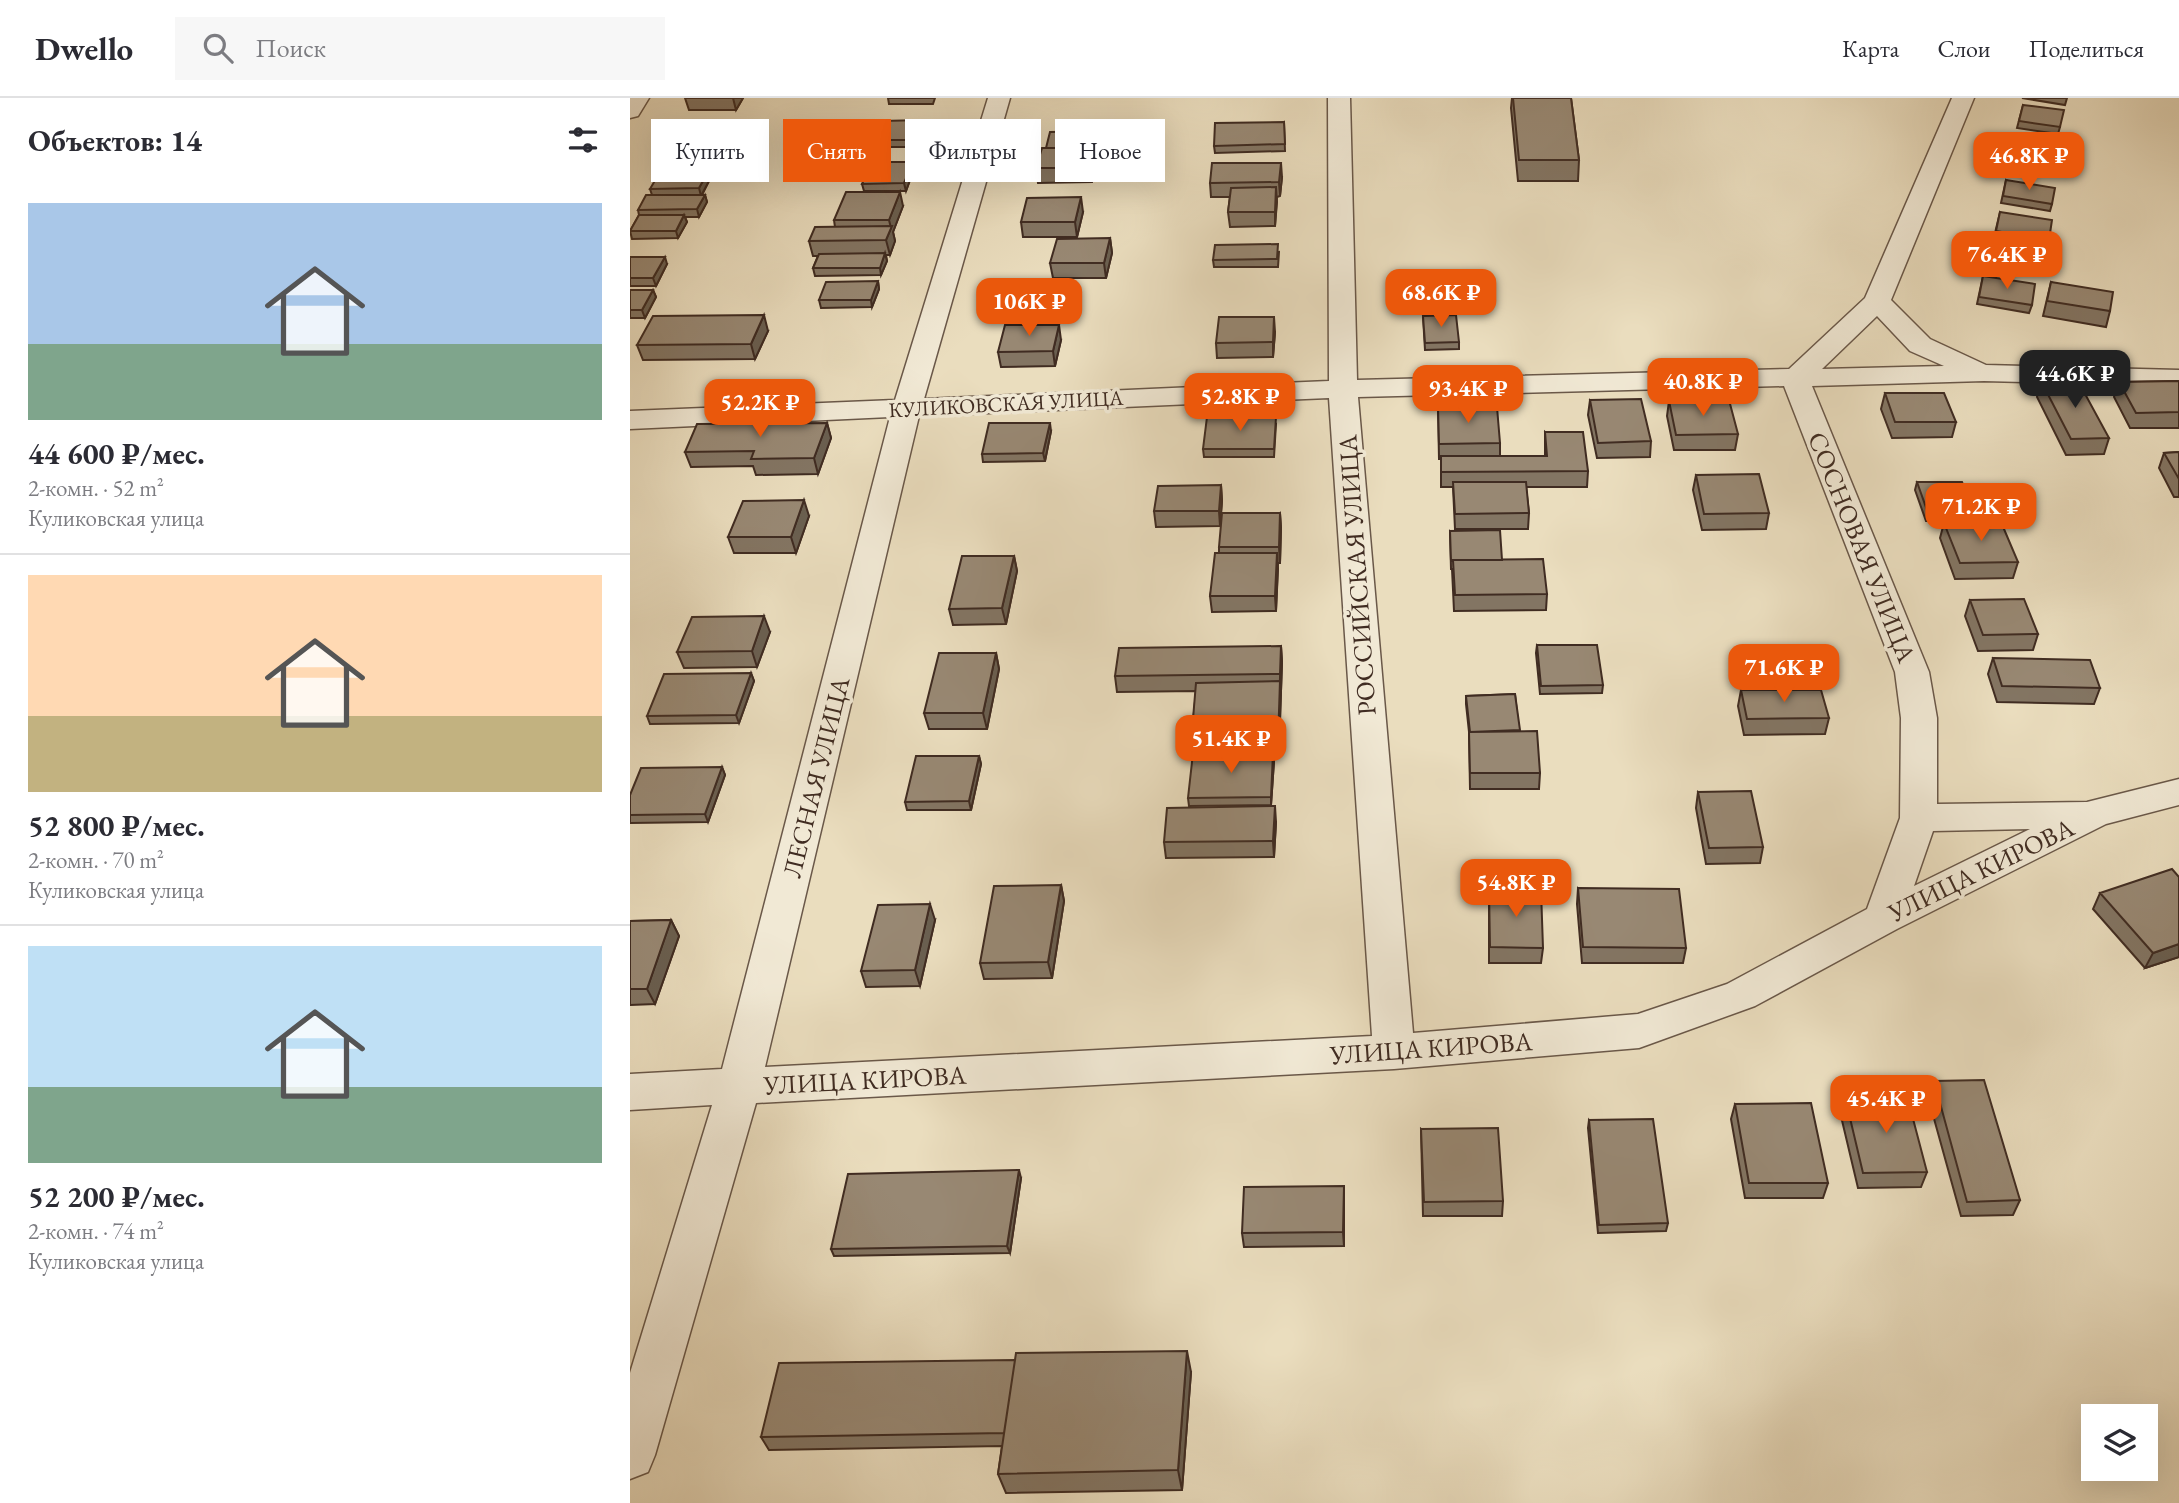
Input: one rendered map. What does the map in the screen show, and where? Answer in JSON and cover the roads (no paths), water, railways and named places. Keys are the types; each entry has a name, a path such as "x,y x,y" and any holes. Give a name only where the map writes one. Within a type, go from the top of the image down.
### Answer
{"street":[{"path":"630,111 638,98"},
{"name":"ЛЕСНАЯ УЛИЦА","path":"630,1455 739,1087 907,408 999,98"},
{"name":"РОССИЙСКАЯ УЛИЦА","path":"1339,98 1343,389 1394,1052"},
{"path":"1795,379 1877,301 1963,98"},
{"path":"1877,301 1920,345 1984,373"},
{"name":"КУЛИКОВСКАЯ УЛИЦА","path":"630,420 1343,389 1984,373 2179,377"},
{"name":"СОСНОВАЯ УЛИЦА","path":"1795,379 1912,672 1919,718 1919,818 1882,918"},
{"name":"УЛИЦА КИРОВА","path":"630,1092 1394,1052 1639,1031 1741,995 1882,918 2095,813 2179,792"},
{"path":"1919,818 2095,813"}]}
